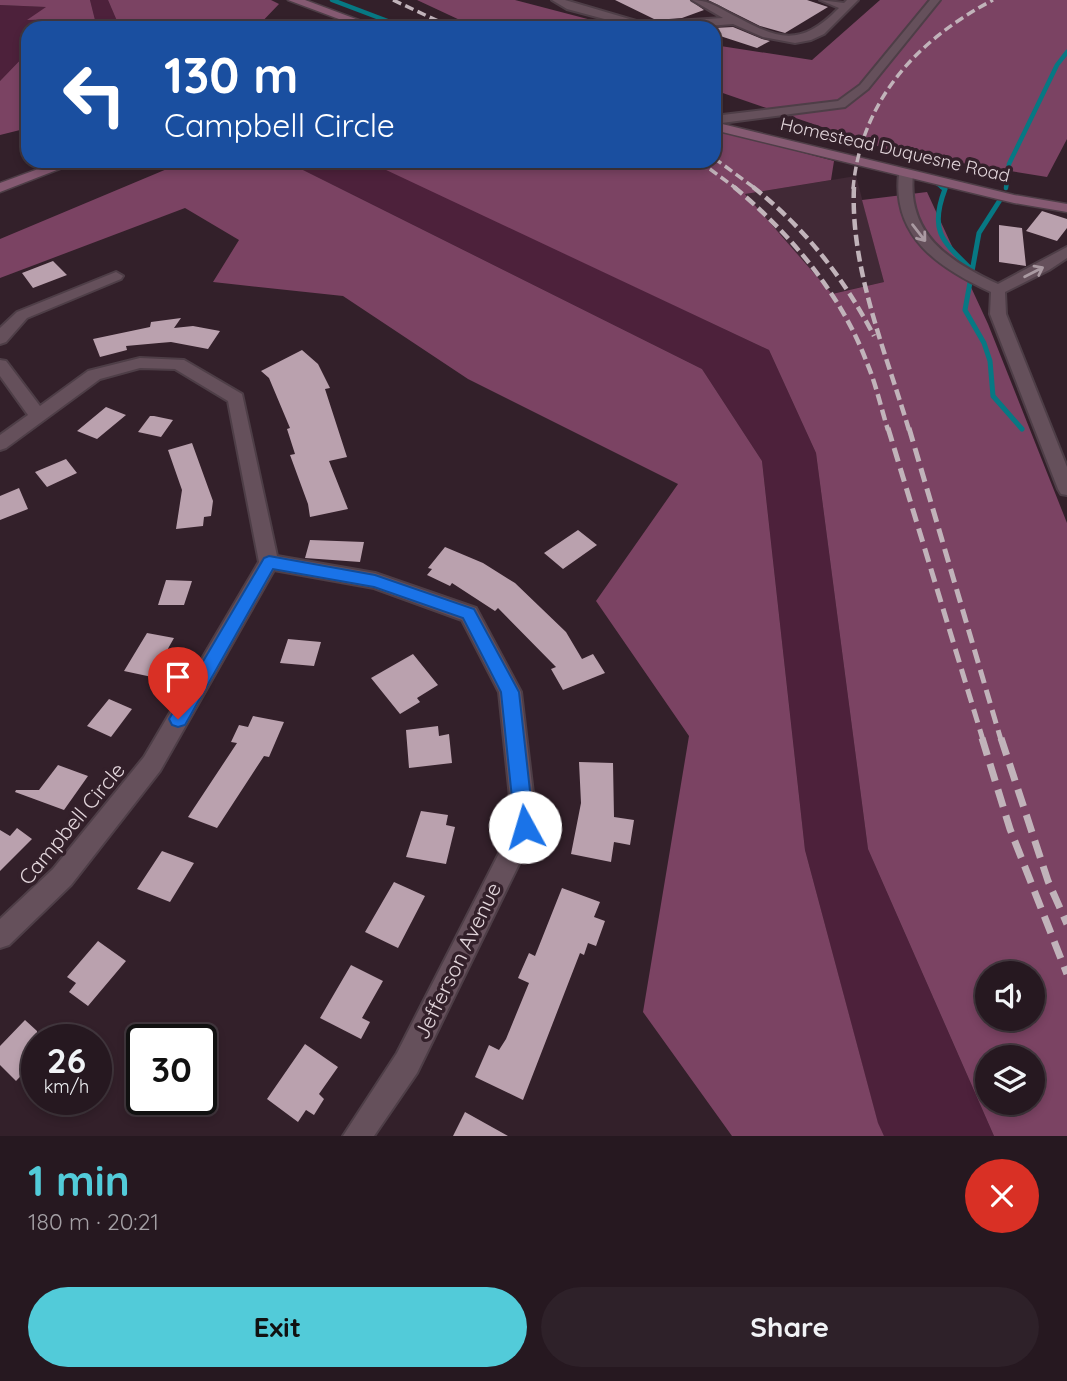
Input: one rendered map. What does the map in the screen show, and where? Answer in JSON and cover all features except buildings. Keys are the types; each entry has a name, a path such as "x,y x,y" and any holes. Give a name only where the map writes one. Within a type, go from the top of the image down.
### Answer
{"street":[{"path":"294,0 354,21"},
{"path":"697,0 774,37 791,40 807,39 849,4"},
{"path":"825,0 849,4"},
{"path":"721,119 841,104 864,87 935,0"},
{"path":"558,1 626,21"},
{"path":"721,21 737,20"},
{"name":"Homestead Duquesne Road","path":"721,128 906,174 1067,208"},
{"path":"0,188 53,168"},
{"path":"906,174 901,191 909,221 931,249 972,279 998,290 1044,267 1067,251"},
{"path":"0,339 22,315 116,276"},
{"path":"998,290 998,314 1067,488"},
{"path":"0,444 94,375 140,363 178,364 236,398 269,562"},
{"path":"0,365 38,416"},
{"name":"Campbell Circle","path":"0,936 62,877 152,764 269,562"},
{"name":"Jefferson Avenue","path":"269,562 375,581 469,614 510,692 525,827 407,1063 357,1136"}],"shaded area":[{"path":"0,0 90,0 95,21 27,20 46,7 0,5"},
{"path":"90,0 108,0 117,21 95,21"},
{"path":"108,0 271,0 279,4 263,21 117,21"},
{"path":"417,0 515,0 595,21 462,21"},
{"path":"880,0 1067,0 1067,139 1047,177 895,152 721,92 721,46 812,60"},
{"path":"0,5 47,7 28,20 60,19 21,21 21,59 0,81"},
{"path":"21,59 21,130 0,135 0,81"},
{"path":"721,131 834,161 831,180 745,194 832,294 884,282 862,200 927,192 988,324 1067,523 1067,1136 994,1136 985,1115 1045,1115 1045,1045 975,1045 975,1093 868,849 816,453 769,350 382,168 721,168"},
{"path":"169,168 299,168 702,369 762,461 805,850 878,1123 884,1136 732,1136 643,1012 689,736 596,601 678,484 468,379 343,296 213,282 239,240 185,208 0,278 0,239"},
{"path":"299,168 385,168 769,350 816,453 868,849 975,1093 975,1115 985,1115 994,1136 884,1136 878,1124 805,850 762,461 702,369"},
{"path":"856,176 884,282 831,294 745,194"}],"waterway":[{"path":"332,0 388,21"},
{"path":"1006,188 1009,164 1057,65 1067,52"},
{"path":"938,184 945,189"},
{"path":"945,189 938,215 941,234 972,270"},
{"path":"1000,200 979,233 965,310 984,343 990,361 993,396 1022,429"}],"railway":[{"path":"393,0 438,21"},
{"path":"853,189 858,157 868,128 881,101 898,76 917,54 940,34 993,0"},
{"path":"721,163 756,189"},
{"path":"708,168 737,189"},
{"path":"734,187 794,245 828,289 856,338 873,379 888,430"},
{"path":"753,187 790,219 822,255 850,294 874,336"},
{"path":"854,187 858,248 871,310 909,430"},
{"path":"888,428 983,740"},
{"path":"909,428 1001,740"},
{"path":"982,738 1010,829 1067,974"},
{"path":"1001,738 1048,881 1067,924"}],"route":[{"path":"178,719 269,562 375,581 469,614 510,692 525,827"}]}
